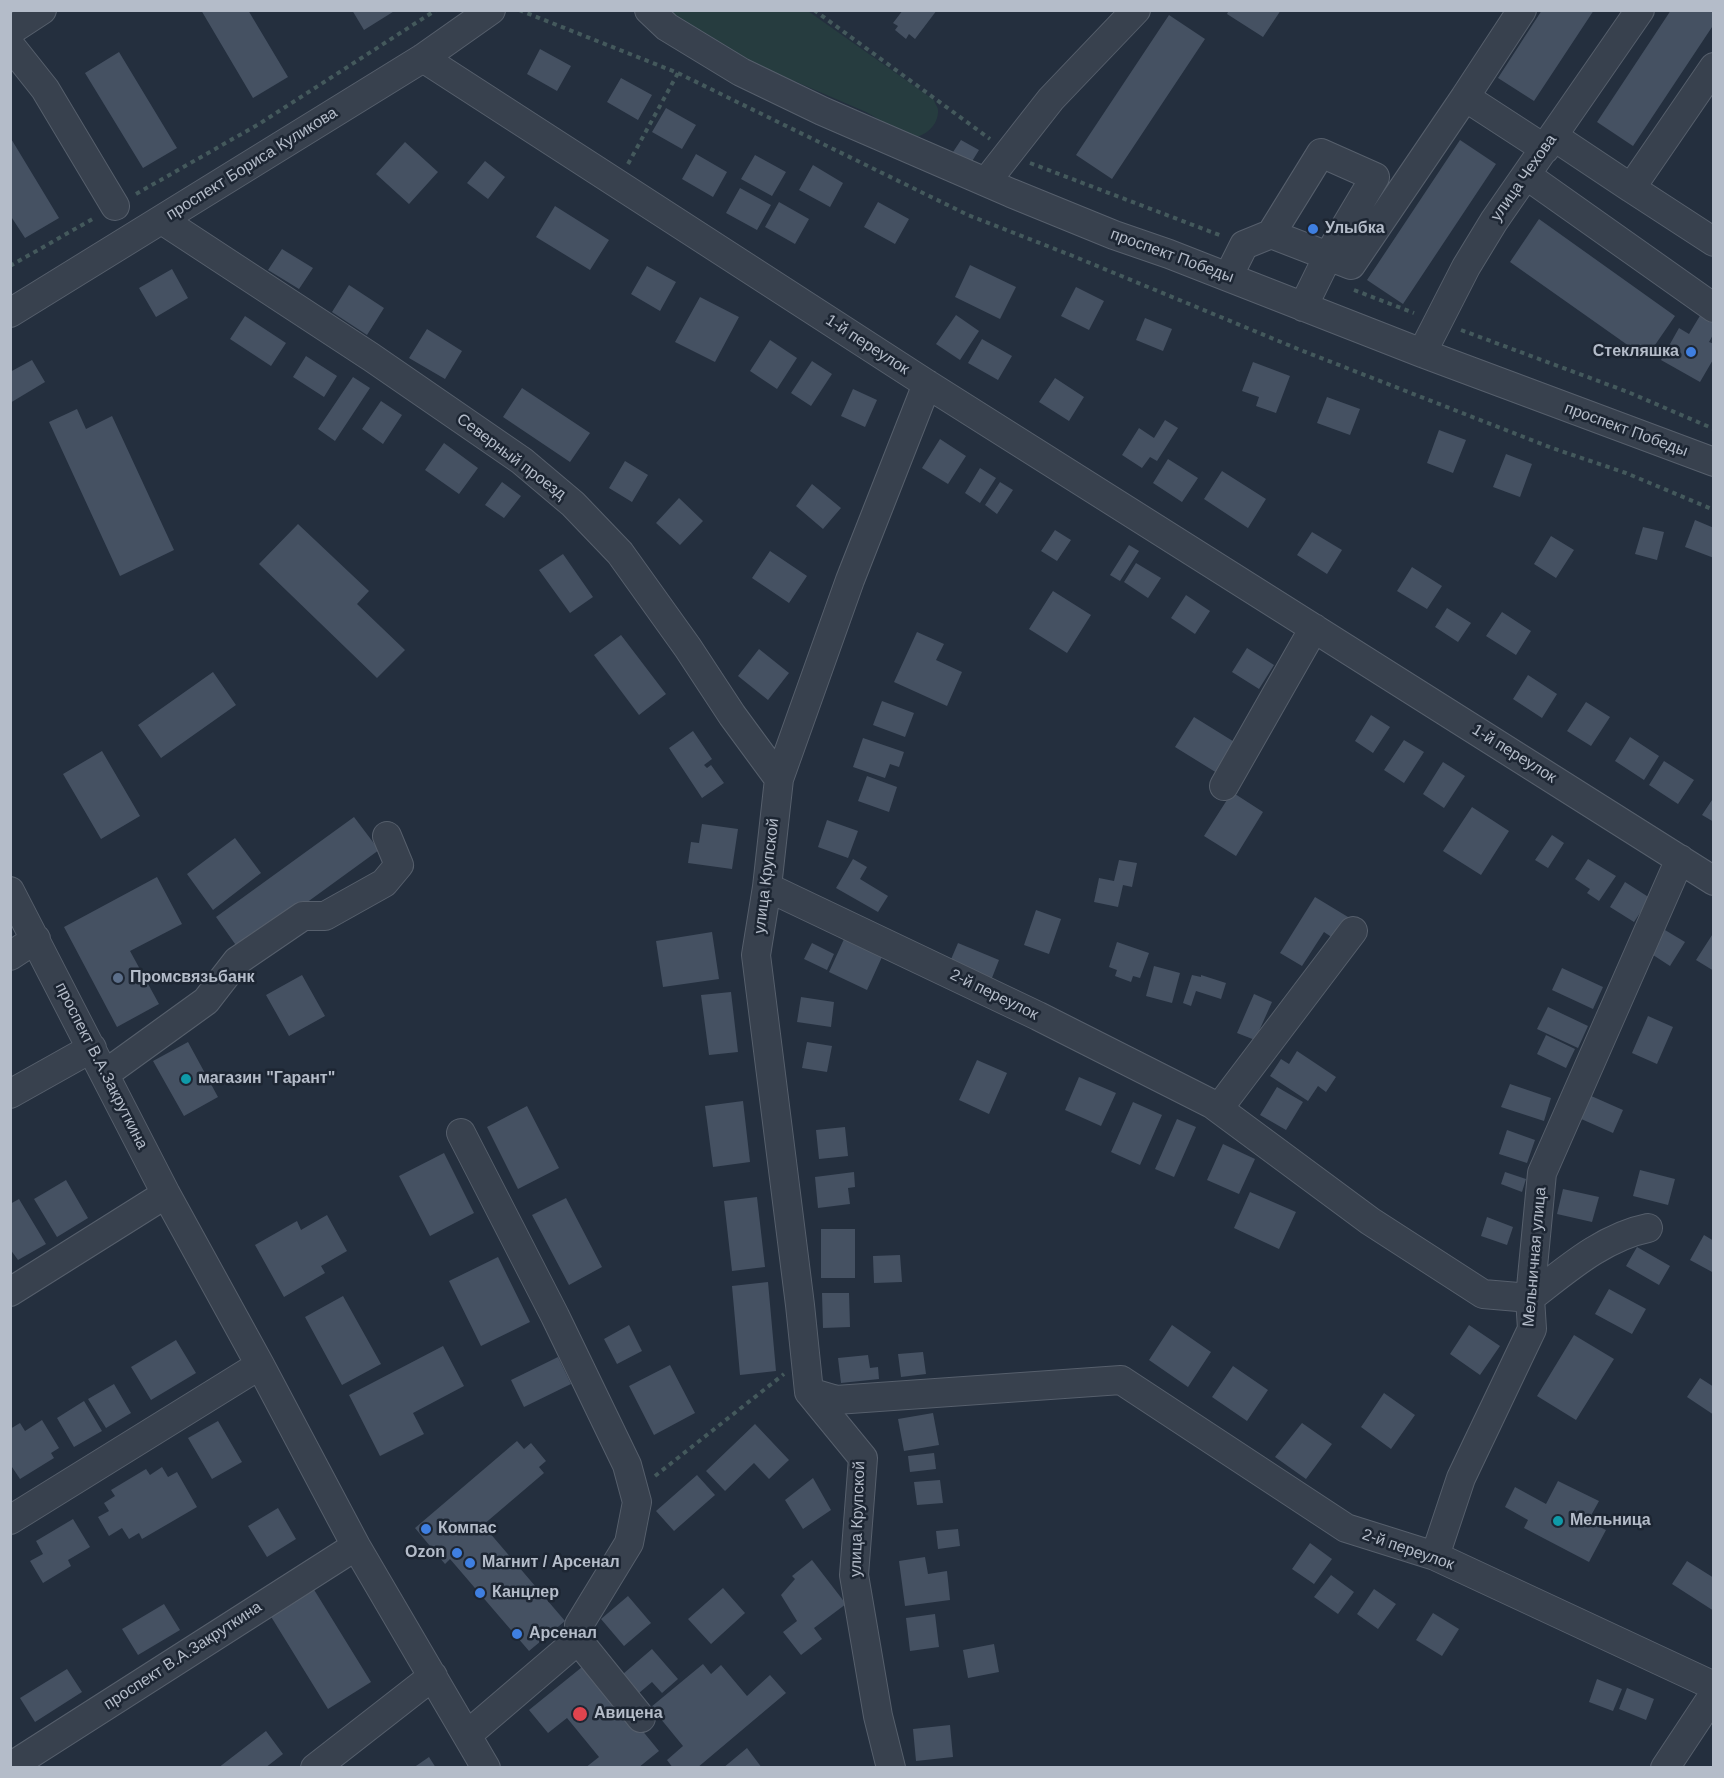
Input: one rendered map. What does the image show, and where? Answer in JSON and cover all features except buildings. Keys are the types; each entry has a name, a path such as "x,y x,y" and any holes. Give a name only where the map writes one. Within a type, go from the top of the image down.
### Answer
{"street":[{"path":"10,31 42,10"},
{"name":"проспект Бориса Куликова","path":"10,313 423,58 491,10"},
{"name":"проспект Победы","path":"649,10 667,27 741,72 822,111 986,182 1114,235 1713,462"},
{"path":"986,182 1051,99 1136,10"},
{"path":"1272,234 1351,265 1522,10"},
{"name":"улица Чехова","path":"1422,353 1466,267 1494,221 1640,10"},
{"path":"10,45 45,89 115,206"},
{"name":"1-й переулок","path":"423,58 927,384 1713,880"},
{"path":"1631,188 1709,82"},
{"path":"1465,97 1631,188 1713,242"},
{"path":"1228,277 1244,245 1272,234 1321,153 1375,177 1328,256 1303,307"},
{"path":"1526,175 1707,299"},
{"name":"Северный проезд","path":"162,220 428,396 522,461 573,504 620,553 779,779"},
{"name":"улица Крупской","path":"891,1767 878,1716 854,1575 863,1458 808,1378 756,955 767,887 779,779 850,580 927,384"},
{"path":"1224,786 1314,628"},
{"path":"105,1074 206,1001 237,961 246,954 303,916 325,916 384,883 399,865 387,836"},
{"name":"Мельничная улица","path":"1435,1556 1461,1478 1532,1329 1530,1298 1542,1173 1680,859"},
{"name":"2-й переулок","path":"767,887 1038,1016 1219,1108 1370,1221 1484,1294 1530,1298"},
{"name":"проспект В.А.Закруткина","path":"10,891 166,1194 356,1546 486,1767"},
{"path":"1219,1108 1353,931"},
{"path":"10,956 36,939"},
{"path":"10,1094 92,1048"},
{"path":"461,1133 555,1316 627,1465 637,1502 629,1543 579,1625 578,1640 642,1718"},
{"path":"10,1292 166,1194"},
{"path":"1530,1298 1585,1256 1634,1231 1648,1228"},
{"path":"10,1520 260,1365"},
{"name":"2-й переулок","path":"808,1378 836,1400 1121,1380 1346,1528 1435,1556 1713,1686"},
{"name":"проспект В.А.Закруткина","path":"10,1767 356,1546"},
{"path":"468,1735 578,1640"},
{"path":"315,1767 433,1676"},
{"path":"1665,1767 1713,1694"}],"path":[{"path":"10,266 259,124 436,10"},
{"path":"519,10 678,73 968,215 1298,349 1552,448 1626,473 1713,510"},
{"path":"617,183 678,73"},
{"path":"634,1492 784,1374 808,1378"}],"green space":[{"path":"669,11 808,11 934,100 938,110 936,121 926,133 911,138 866,112 757,65"}],"place":[{"name":"Улыбка","path":"1313,229"},
{"name":"Стекляшка","path":"1691,352"},
{"name":"Промсвязьбанк","path":"118,978"},
{"name":"магазин \"Гарант\"","path":"186,1079"},
{"name":"Мельница","path":"1558,1521"},
{"name":"Компас","path":"426,1529"},
{"name":"Ozon","path":"457,1553"},
{"name":"Магнит / Арсенал","path":"470,1563"},
{"name":"Канцлер","path":"480,1593"},
{"name":"Арсенал","path":"517,1634"},
{"name":"Авицена","path":"580,1714"}]}
